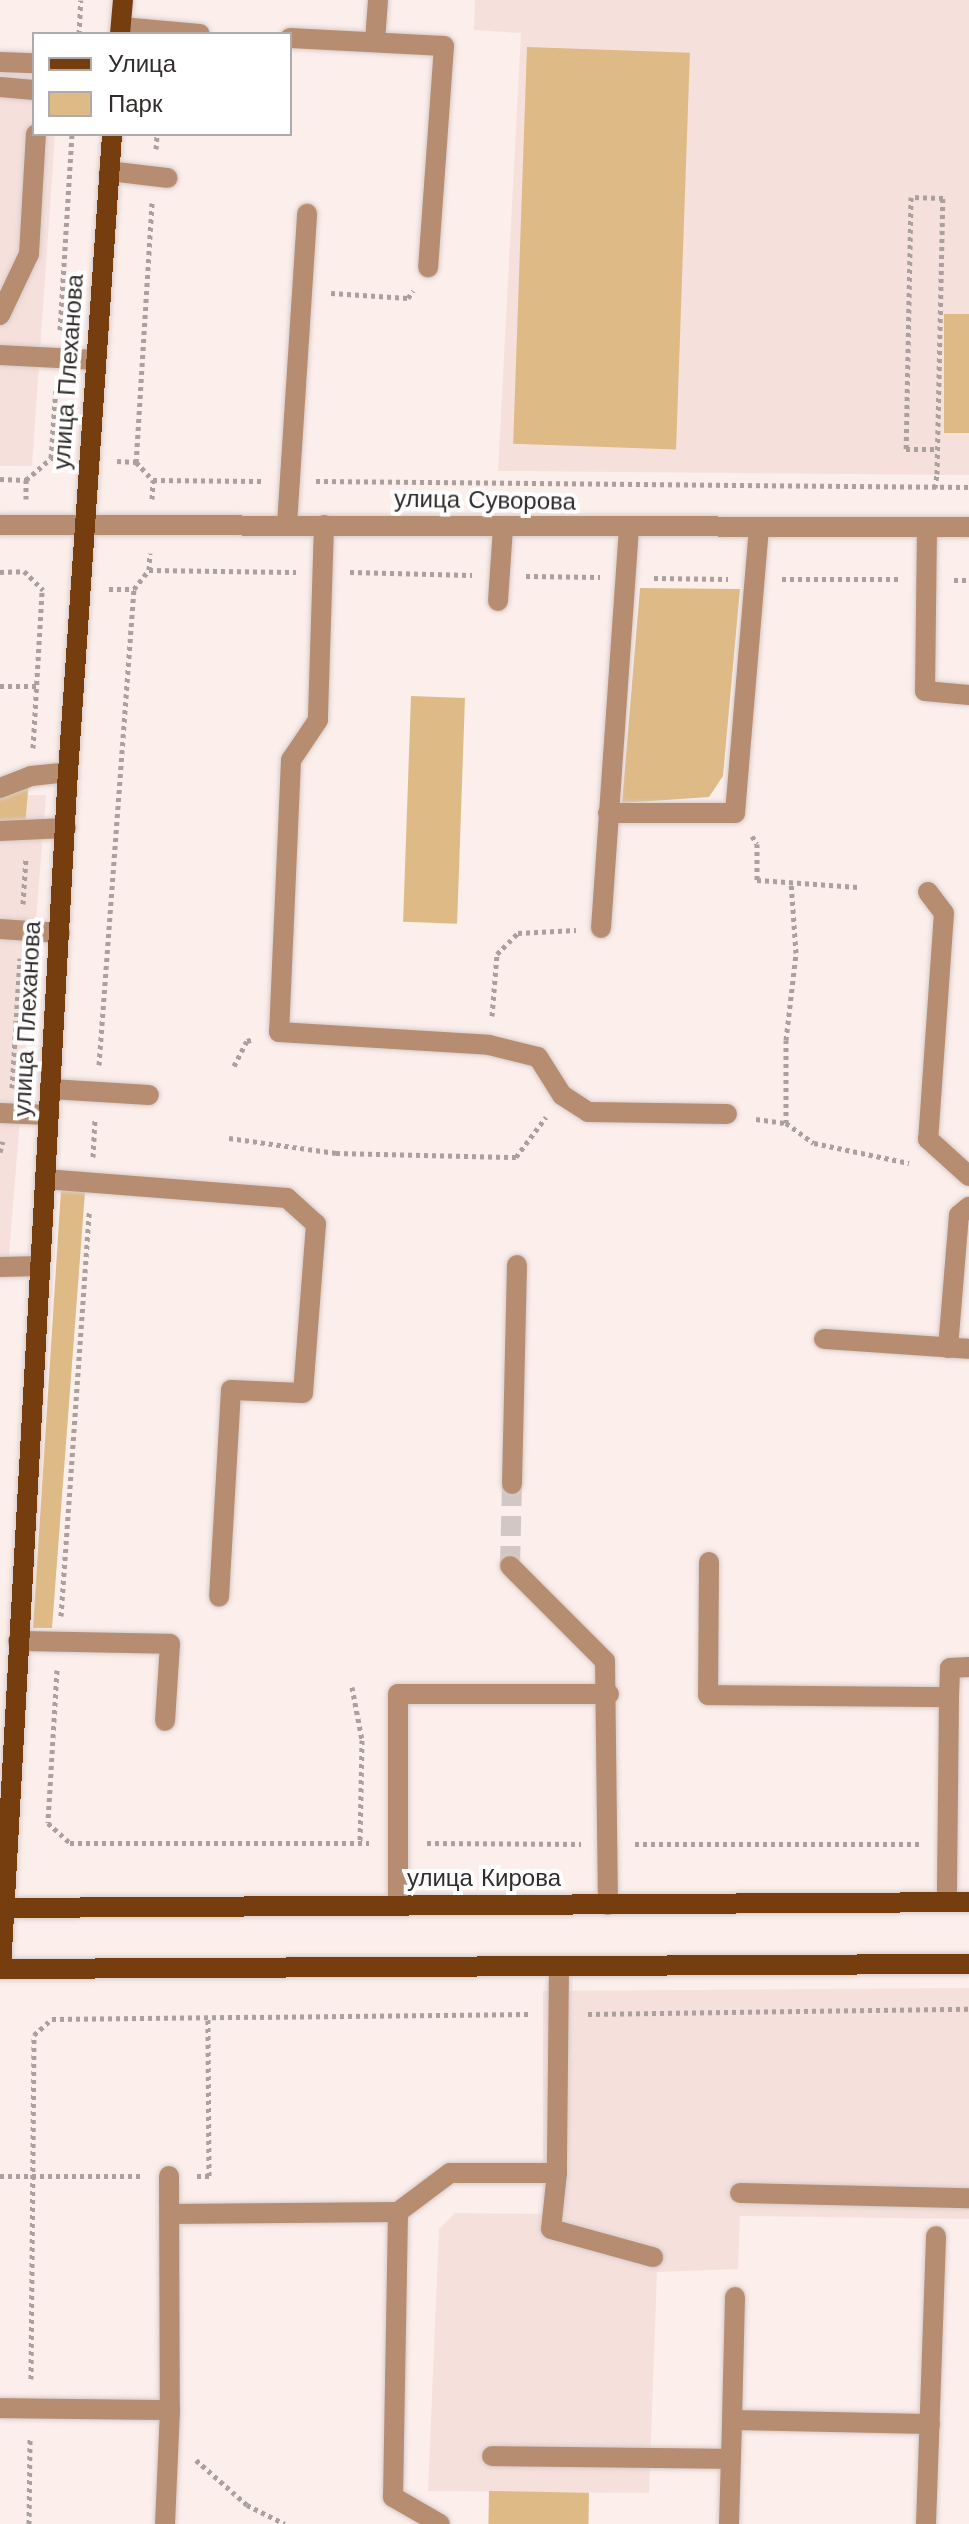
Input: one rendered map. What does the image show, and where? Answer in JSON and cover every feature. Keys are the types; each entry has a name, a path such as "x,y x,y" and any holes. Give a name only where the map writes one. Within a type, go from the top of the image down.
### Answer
{"main road":[{"path":"121,30 123,0"},
{"name":"улица Плеханова","path":"0,1969 68,772 112,136"},
{"name":"улица Кирова","path":"2,1908 969,1902"},
{"path":"0,1969 969,1964"}],"street":[{"path":"375,41 378,0"},
{"path":"121,30 160,32"},
{"path":"292,38 444,46 428,267"},
{"path":"0,62 32,63"},
{"path":"0,87 32,90"},
{"path":"0,315 29,254 36,136"},
{"path":"109,171 161,177"},
{"path":"287,525 307,214"},
{"path":"0,355 96,360"},
{"name":"улица Суворова","path":"0,525 84,523 759,530 969,527"},
{"path":"324,525 318,720 291,760 279,1032 489,1045 538,1057 562,1095 588,1112 727,1114"},
{"path":"498,601 503,527"},
{"path":"927,528 929,579 925,691 969,695"},
{"path":"601,928 629,529"},
{"path":"608,813 735,813 759,530"},
{"path":"0,788 31,776 68,772"},
{"path":"0,831 66,828"},
{"path":"928,892 944,913 928,1139 969,1176"},
{"path":"0,929 60,933"},
{"path":"51,1089 149,1095"},
{"path":"5,1114 49,1115"},
{"path":"45,1179 287,1198 316,1224 303,1393 231,1390 219,1597"},
{"path":"948,1348 959,1215 969,1207"},
{"path":"512,1484 517,1265"},
{"path":"0,1267 40,1266"},
{"path":"824,1339 969,1349"},
{"path":"709,1562 708,1695 949,1697"},
{"path":"510,1566 605,1661 609,1694 608,1905"},
{"path":"18,1641 170,1644 165,1721"},
{"path":"947,1902 950,1668 969,1667"},
{"path":"398,1905 398,1694 609,1694"},
{"path":"559,1967 557,2173 551,2229 653,2257"},
{"path":"0,1969 0,1984"},
{"path":"170,2214 398,2212 450,2173 557,2173"},
{"path":"165,2524 170,2410 169,2176"},
{"path":"740,2193 969,2198"},
{"path":"398,2212 393,2497 440,2524"},
{"path":"926,2524 936,2236"},
{"path":"729,2524 735,2297"},
{"path":"0,2408 170,2410"},
{"path":"732,2420 930,2424"},
{"path":"492,2456 731,2459"}],"path":[{"path":"79,32 81,0"},
{"path":"0,479 26,480 51,458 72,136"},
{"path":"157,136 161,177 136,462 153,480 969,487"},
{"path":"935,488 937,449 943,198 911,197 906,449 937,449"},
{"path":"302,291 408,298 428,267"},
{"path":"149,570 969,580"},
{"path":"0,572 24,571 42,590 31,776"},
{"path":"0,686 37,686"},
{"path":"735,813 757,844 757,880 858,887"},
{"path":"0,1152 22,930 28,828"},
{"path":"786,1123 786,1040 796,953 791,882"},
{"path":"489,1045 497,954 518,933 601,928"},
{"path":"229,1138 336,1153 516,1157 562,1095"},
{"path":"727,1114 786,1123 814,1143 921,1167"},
{"path":"352,1687 362,1740 360,1843"},
{"path":"70,1843 948,1844"},
{"path":"29,2524 34,2035 52,2019 969,2009"},
{"path":"0,2176 209,2176 208,2017"},
{"path":"192,2456 247,2505 285,2524"}],"shaded area":[{"path":"475,0 969,0 969,475 498,471 521,33 474,30"},
{"path":"0,73 32,74 32,136 55,136 32,466 0,466"},
{"path":"0,795 46,795 8,1267 0,1267"},
{"path":"969,1988 969,2219 740,2216 738,2269 657,2272 649,2493 428,2491 439,2229 455,2213 543,2214 543,1991"}],"green space":[{"path":"527,47 690,53 676,449 513,444"},
{"path":"944,314 969,314 969,433 944,433"},
{"path":"640,588 740,589 723,776 709,797 622,803"},
{"path":"411,696 465,698 457,924 403,922"},
{"path":"29,779 25,827 0,830 0,790"},
{"path":"61,1190 85,1192 52,1628 33,1628"},
{"path":"489,2491 589,2493 588,2524 488,2524"}],"tunnel":[{"path":"510,1566 512,1484"}]}
